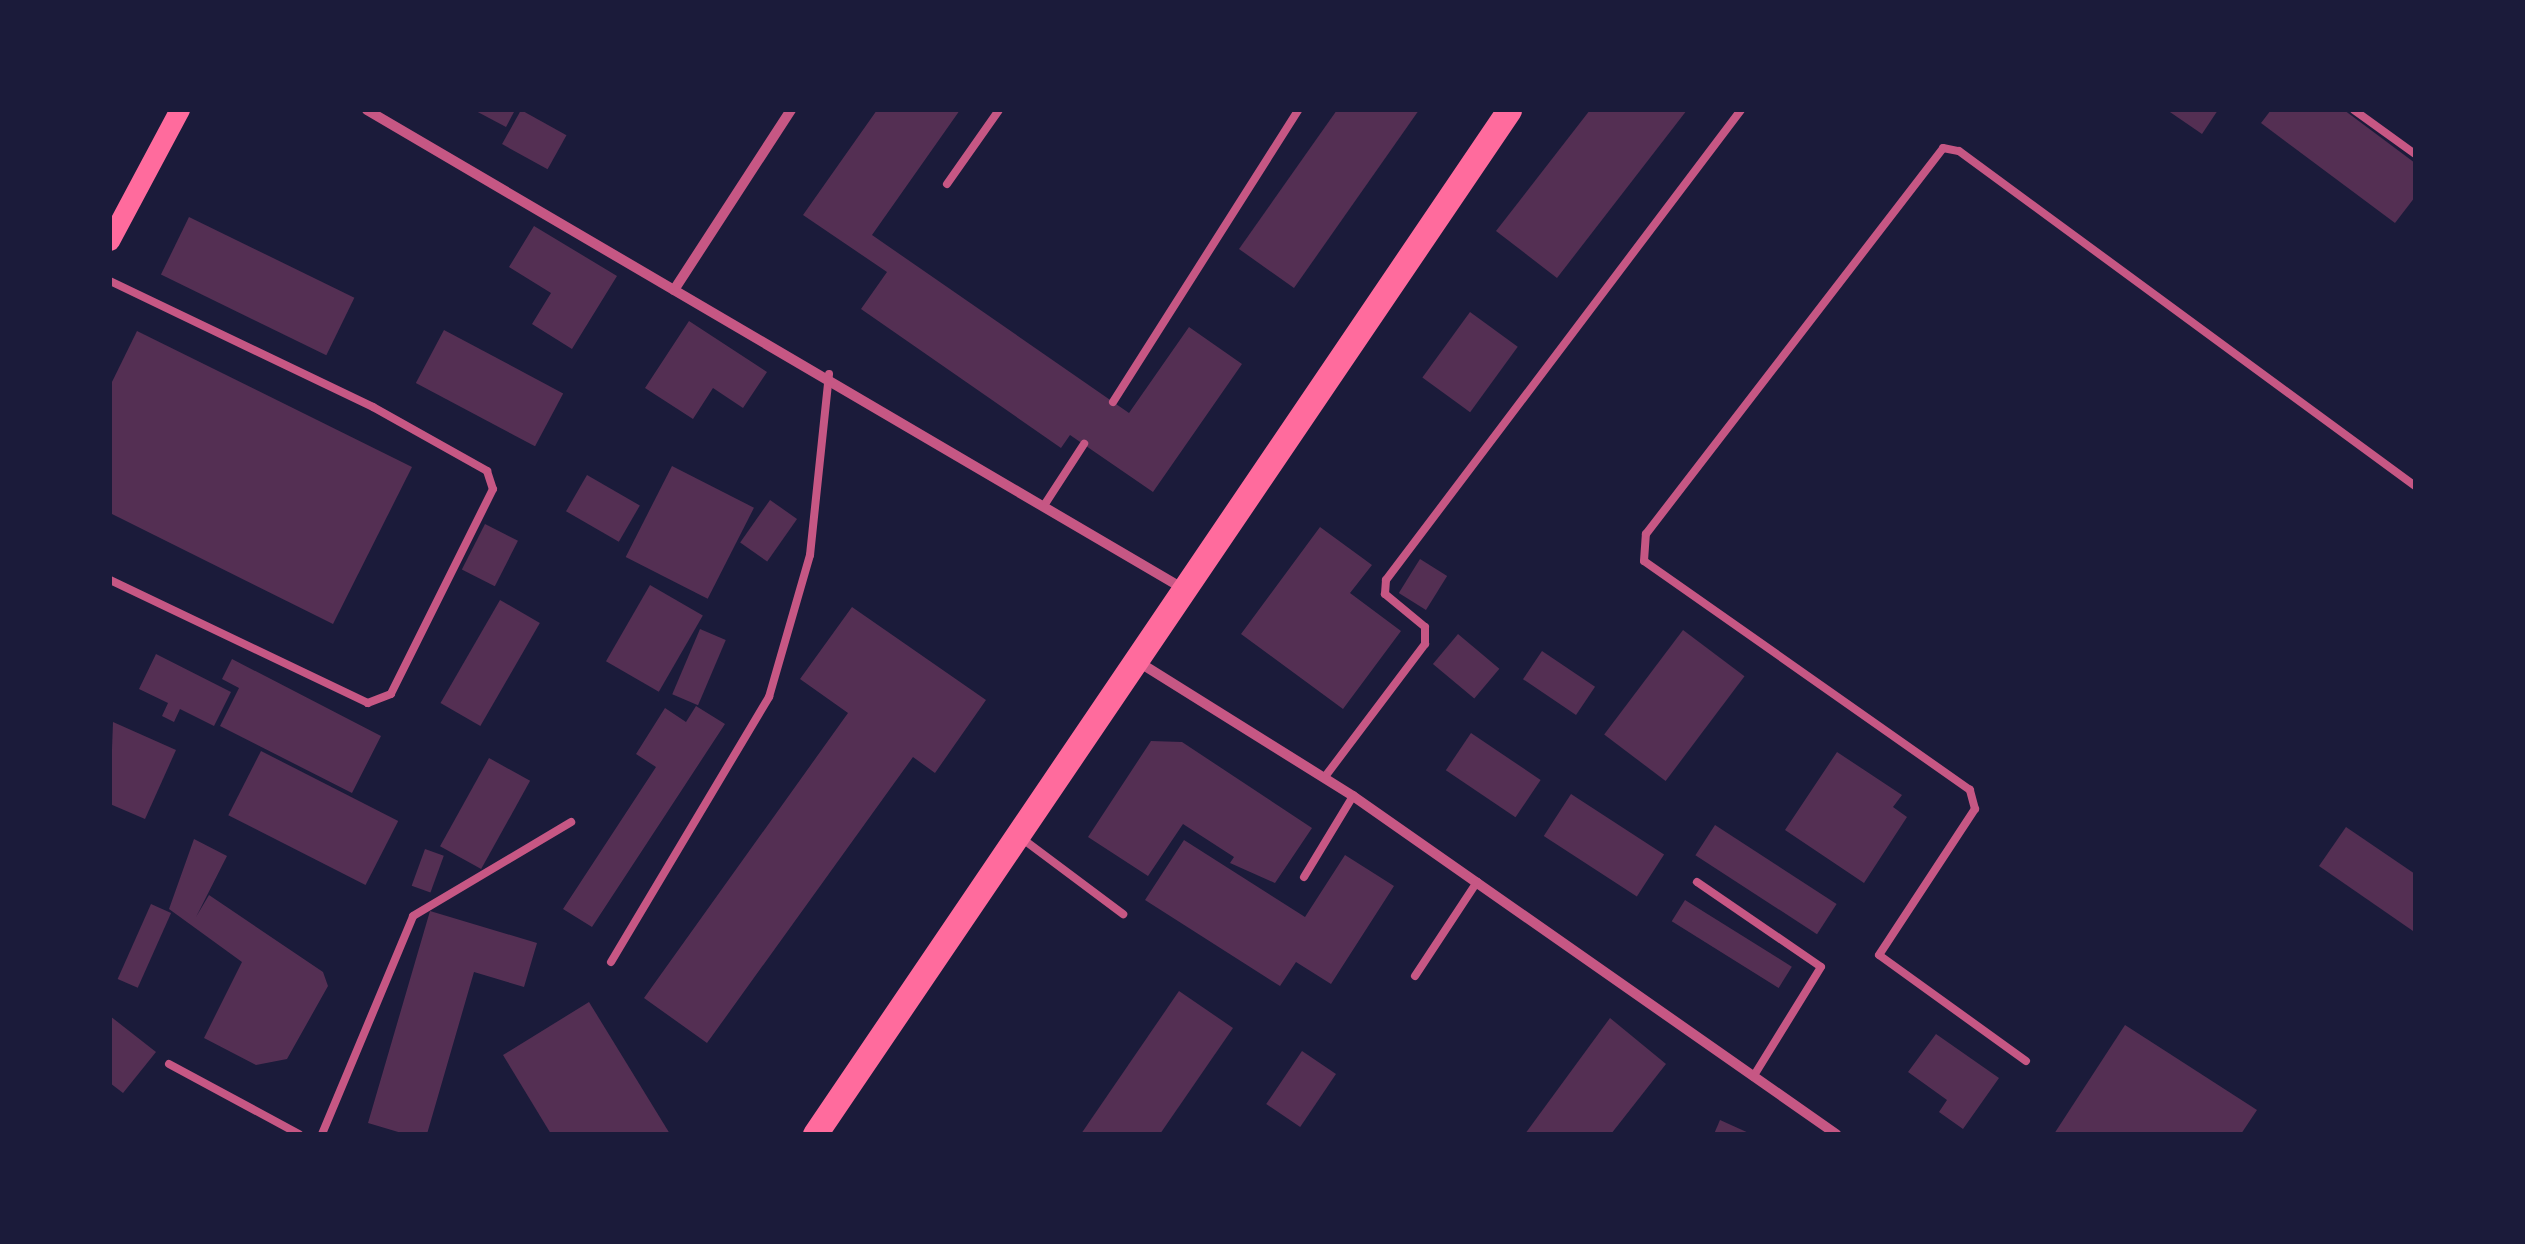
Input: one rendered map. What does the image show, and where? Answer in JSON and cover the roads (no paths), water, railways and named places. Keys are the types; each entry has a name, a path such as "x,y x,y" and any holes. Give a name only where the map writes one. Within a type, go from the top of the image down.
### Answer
{"main road":[{"path":"110,240 180,110"},
{"path":"815,1134 1510,110"}],"street":[{"path":"367,110 674,290 829,374 1183,588"},
{"path":"674,290 791,110"},
{"path":"1136,660 1353,796 1836,1134"}],"lane":[{"path":"947,184 999,110"},
{"path":"1113,402 1298,110"},
{"path":"1324,778 1425,644 1425,627 1385,594 1386,580 1741,110"},
{"path":"2354,110 2415,154"},
{"path":"2026,1061 1880,955 1974,809 1970,790 1644,561 1646,534 1943,148 1959,151 2415,486"},
{"path":"110,280 373,407 487,471 493,488 391,694 368,703 110,580"},
{"path":"610,962 768,697 810,555 829,374"},
{"path":"1045,504 1084,444"},
{"path":"1304,876 1353,796"},
{"path":"322,1134 413,916 571,822"},
{"path":"1020,837 1123,914"},
{"path":"1415,976 1476,882"},
{"path":"1697,882 1821,967 1753,1077"},
{"path":"169,1064 299,1134"}]}
